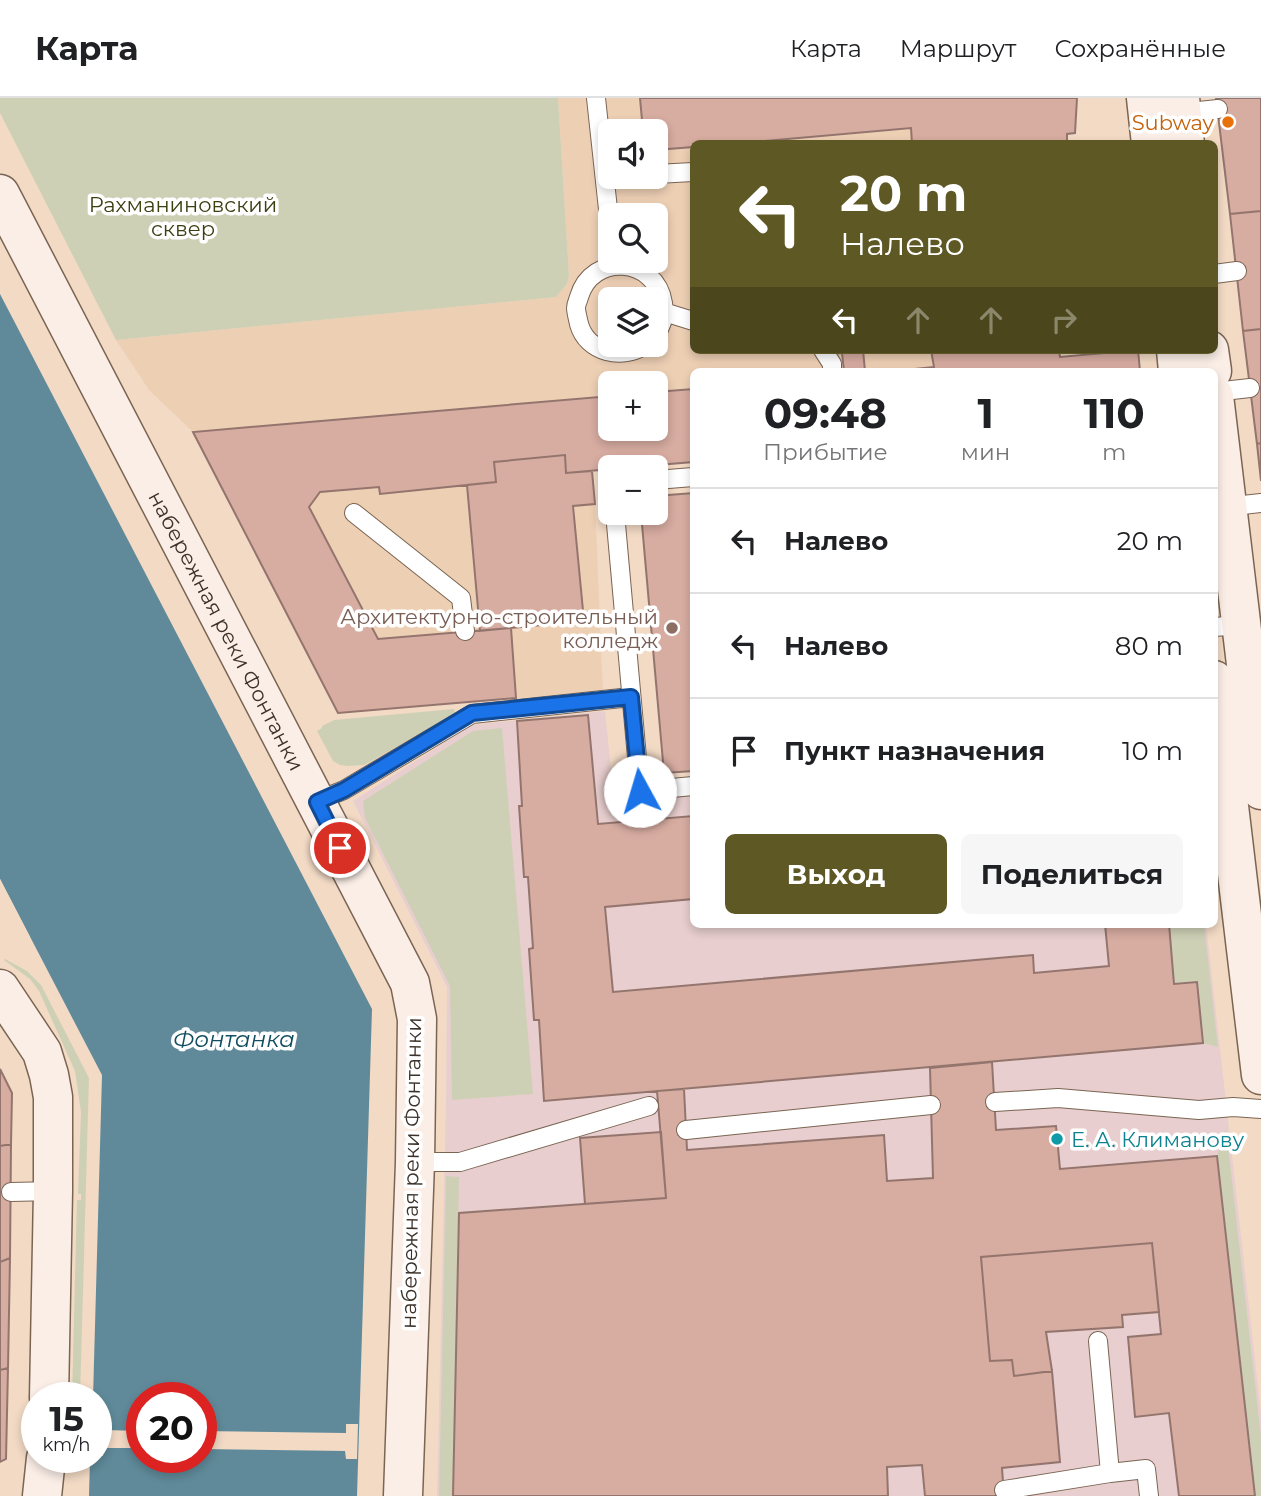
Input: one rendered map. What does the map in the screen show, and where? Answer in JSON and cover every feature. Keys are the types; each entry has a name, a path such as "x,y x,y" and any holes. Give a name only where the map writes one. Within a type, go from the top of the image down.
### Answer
{"street":[{"name":"набережная реки Фонтанки","path":"0,194 410,983 417,1019 415,1162 403,1496"},
{"path":"1223,408 1234,506 1228,626 1236,704 1261,1075"},
{"path":"1236,704 1261,790"},
{"path":"0,989 42,1052 50,1075 53,1097 49,1382"},
{"path":"42,1496 44,1473"}],"lane":[{"path":"596,98 600,119"},
{"path":"668,173 690,172"},
{"path":"598,271 582,288 573,330 598,347"},
{"path":"1218,273 1237,271"},
{"path":"644,273 658,287"},
{"path":"668,313 690,320"},
{"path":"668,479 690,477"},
{"path":"354,513 461,598 464,631"},
{"path":"616,525 640,791 690,786"},
{"path":"317,802 344,790 471,708 631,697"},
{"path":"995,1101 1058,1098 1199,1110 1233,1107 1261,1109"},
{"path":"686,1130 931,1105"},
{"path":"415,1162 460,1162 649,1106"},
{"path":"11,1192 53,1191"},
{"path":"1098,1341 1110,1473"},
{"path":"1004,1490 1146,1469 1149,1496"}],"shaded area":[{"path":"558,98 1077,98 1075,133 1067,134 1067,140 690,140 690,354 1060,354 1060,357 1138,354 1140,368 690,368 690,462 668,464 668,455 598,455 598,470 592,471 603,694 516,698 338,713 193,432 149,390 116,340 556,297 567,284 569,276"},
{"path":"605,711 613,789 690,781 690,928 1206,928 1261,1414 1261,1496 437,1496 447,987 353,801 472,725"}],"green space":[{"name":"Рахманиновский сквер","path":"0,98 558,98 569,276 567,284 556,297 116,340 0,113"},
{"path":"454,709 455,714 364,765 347,766 333,761 317,731 334,720"},
{"path":"502,728 533,1094 452,1100 450,986 365,818 363,801 473,731"},
{"path":"1169,928 1204,928 1218,1047 1203,1043 1197,982 1174,984"},
{"path":"4,960 27,971 41,985 89,1078 80,1382 72,1382 77,1200 81,1200 81,1194 78,1194 81,1112 75,1071 39,991 30,979"},
{"path":"1226,1128 1261,1436 1261,1496 1255,1496 1217,1156"},
{"path":"446,1176 459,1177 453,1496 439,1496"}],"water":[{"name":"Фонтанка","path":"0,294 372,1009 357,1496 89,1496 90,1473 112,1473 112,1382 93,1382 102,1075 0,879"}],"pier":[{"path":"0,879 30,937 27,939 0,887"},
{"path":"346,1424 358,1424 357,1459 346,1459 345,1451 217,1449 217,1431 346,1433"},
{"path":"112,1430 126,1431 126,1448 112,1448"}],"building":[{"path":"640,98 1077,98 1075,133 1067,134 1067,140 912,140 911,128 775,140 690,140 690,147 668,149 668,119 642,119"},
{"path":"1216,98 1261,98 1261,211 1230,214"},
{"path":"1261,211 1261,329 1243,331 1230,214"},
{"path":"1261,329 1261,443 1257,444 1243,331"},
{"path":"842,354 863,354 865,368 844,368"},
{"path":"932,354 1060,354 1060,357 1138,354 1140,368 924,368 934,367"},
{"path":"690,389 690,462 668,464 668,455 598,455 598,470 566,473 565,455 494,462 496,482 380,494 379,487 320,492 309,507 378,639 511,628 516,698 338,713 193,432 598,397 598,441 668,441 668,391"},
{"path":"1261,443 1261,481 1257,444"},
{"path":"565,455 566,473 592,471 595,504 573,506 584,621 480,631 467,485 496,482 494,462"},
{"name":"Архитектурно-строительный колледж","path":"690,493 690,771 664,773 642,525 668,525 668,495"},
{"path":"588,715 598,824 690,816 690,899 605,907 613,992 1033,955 1034,973 1109,966 1105,928 1169,928 1174,984 1197,982 1203,1043 544,1101 539,1020 534,1020 529,949 533,948 528,877 524,877 517,721"},
{"path":"992,1062 996,1130 1056,1126 1060,1169 1217,1156 1255,1496 1179,1496 1169,1413 1135,1417 1128,1337 1161,1334 1152,1243 981,1257 990,1361 1012,1360 1014,1376 1052,1371 1060,1462 1002,1468 1004,1496 925,1496 922,1465 887,1467 888,1496 453,1496 459,1213 666,1198 657,1091 684,1089 687,1150 884,1135 887,1181 933,1178 930,1068"},
{"path":"0,1069 12,1093 11,1144 0,1146"},
{"path":"661,1132 666,1198 585,1204 580,1138"},
{"path":"11,1144 10,1258 0,1262 0,1146"},
{"path":"1152,1243 1159,1312 1122,1315 1123,1327 1046,1332 1052,1371 1014,1376 1012,1360 990,1361 981,1257"},
{"path":"10,1258 8,1368 0,1370 0,1262"},
{"path":"8,1368 6,1459 0,1462 0,1370"}],"place":[{"name":"Subway","path":"1228,122"},
{"name":"Архитектурно-строительный колледж","path":"672,628"},
{"name":"Е. А. Климанову","path":"1057,1139"}],"route":[{"path":"340,848 317,802 344,790 472,713 631,697 640,791"}]}
